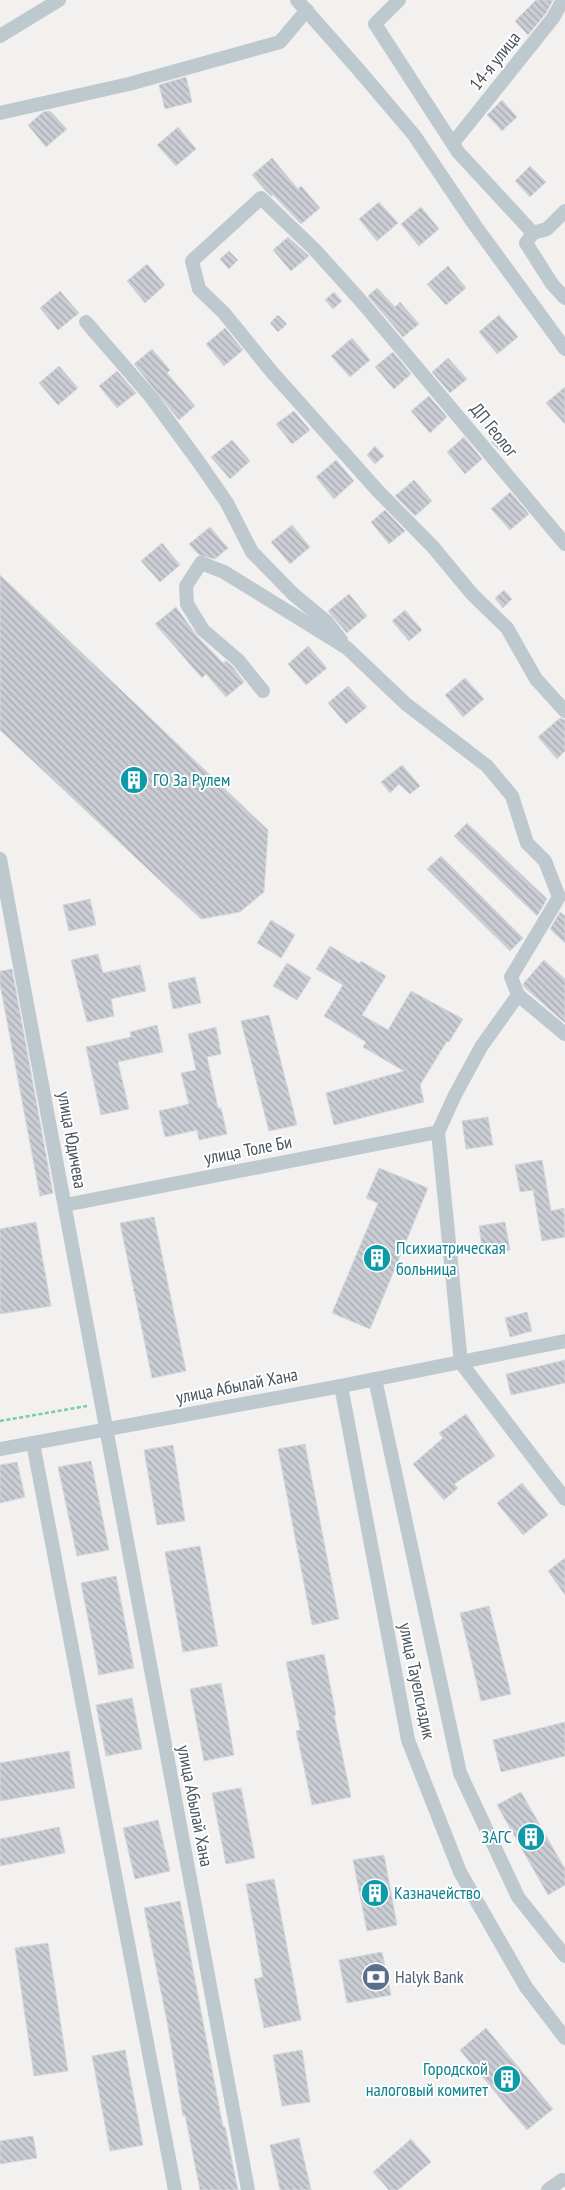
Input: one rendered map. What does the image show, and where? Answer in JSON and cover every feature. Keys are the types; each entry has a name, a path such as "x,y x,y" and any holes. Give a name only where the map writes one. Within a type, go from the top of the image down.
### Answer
{"street":[{"path":"0,36 59,0"},
{"path":"399,0 374,24 458,152 533,233"},
{"name":"14-я улица","path":"453,143 553,18 563,0"},
{"path":"0,113 129,84 280,42 302,5 414,135 474,224 565,349"},
{"name":"ДП Геолог","path":"565,544 315,250 261,198 192,262 199,290 224,313 271,371 378,490 433,546 472,594 507,628 536,679 565,712"},
{"path":"565,211 547,229 533,233 526,243 552,284 565,298"},
{"path":"86,322 151,396 198,461 227,503 252,552 293,594 327,622 347,648 406,704 487,766 512,796 528,843 545,861 558,897 511,978 518,994 565,1034"},
{"path":"263,691 238,660 203,630 187,604 186,586 201,563 224,572 347,648"},
{"name":"улица Юдичева","path":"0,859 106,1429"},
{"path":"518,994 481,1047 455,1095 438,1132 461,1362 565,1499"},
{"name":"улица Толе Би","path":"65,1205 438,1132"},
{"name":"улица Абылай Хана","path":"0,1449 341,1386 565,1341"},
{"name":"улица Тауелсиздик","path":"375,1379 460,1773 518,1897 565,1956"},
{"name":"улица Тауелсиздик","path":"341,1386 408,1740 460,1872 526,1987 565,2038"},
{"name":"улица Абылай Хана","path":"106,1429 248,2190"},
{"path":"33,1443 176,2190"},
{"path":"548,2190 562,2180"}],"path":[{"path":"0,1421 101,1403"}],"building":[{"path":"536,0 553,0 546,13 528,35 515,21"},
{"path":"186,77 192,102 165,109 159,85"},
{"path":"502,100 517,117 502,131 487,115"},
{"path":"50,111 67,129 46,147 28,125 43,112"},
{"path":"178,127 196,149 176,166 157,145"},
{"path":"272,158 298,189 301,186 320,208 301,224 252,175"},
{"path":"530,166 546,182 530,197 515,181"},
{"path":"379,202 398,223 377,241 359,219"},
{"path":"421,207 439,229 419,246 401,224"},
{"path":"288,237 309,256 291,271 273,250"},
{"path":"229,251 238,260 229,269 220,259"},
{"path":"147,264 165,285 145,303 127,281"},
{"path":"448,266 466,288 446,305 427,284"},
{"path":"377,288 395,307 400,302 419,324 403,337 368,296"},
{"path":"60,291 79,313 58,330 40,308"},
{"path":"334,292 342,301 333,309 325,300"},
{"path":"278,315 287,324 278,332 270,323"},
{"path":"499,315 518,337 497,354 479,332"},
{"path":"225,328 243,350 224,366 206,344"},
{"path":"352,338 370,360 350,377 331,356"},
{"path":"152,349 170,370 167,373 195,406 179,420 134,364"},
{"path":"393,352 411,374 394,389 375,367"},
{"path":"448,358 467,379 450,393 432,372"},
{"path":"59,366 78,388 58,405 39,383"},
{"path":"117,371 136,393 117,408 99,386"},
{"path":"565,387 565,424 546,403"},
{"path":"429,396 447,417 430,433 411,411"},
{"path":"294,411 310,430 292,444 276,424"},
{"path":"500,434 509,443 500,451 491,442"},
{"path":"464,437 482,459 465,474 447,452"},
{"path":"232,440 250,461 230,479 211,457"},
{"path":"375,446 384,456 375,464 367,455"},
{"path":"336,460 354,481 334,499 316,477"},
{"path":"414,480 432,501 415,516 395,496"},
{"path":"510,492 529,514 510,530 491,509"},
{"path":"385,510 405,531 389,544 371,522"},
{"path":"292,525 310,547 290,564 271,542"},
{"path":"210,527 228,548 215,559 199,555 189,544"},
{"path":"162,543 180,565 160,582 141,561"},
{"name":"ГО За Рулем","path":"0,575 268,830 264,892 240,912 201,919 0,730"},
{"path":"504,590 512,599 503,608 495,598"},
{"path":"349,594 367,616 347,633 328,611"},
{"path":"176,607 197,636 223,663 226,661 232,666 244,682 226,697 206,674 202,678 155,624"},
{"path":"405,610 422,630 409,641 392,621"},
{"path":"308,646 327,668 306,685 288,664"},
{"path":"465,678 484,699 463,717 445,695"},
{"path":"348,686 367,707 346,724 328,703"},
{"path":"560,718 565,720 565,751 557,759 538,737"},
{"path":"402,765 420,786 410,794 399,784 390,793 381,782"},
{"path":"467,823 547,899 537,916 454,836"},
{"path":"441,856 523,938 510,951 427,869"},
{"path":"90,899 96,925 69,931 63,905"},
{"path":"560,912 565,916 565,943 550,929"},
{"path":"271,920 295,935 281,958 257,943"},
{"path":"330,946 360,964 361,961 386,976 362,1015 388,1030 411,991 463,1019 420,1085 424,1102 334,1125 326,1093 404,1071 363,1047 366,1042 324,1016 343,985 316,969"},
{"path":"98,954 103,973 140,965 146,991 111,999 114,1016 87,1022 71,960"},
{"path":"544,960 565,979 565,1023 524,987 523,984"},
{"path":"287,963 311,978 297,1000 273,986"},
{"path":"12,969 53,1193 40,1196 0,984 0,971"},
{"path":"195,977 201,1003 173,1009 168,983"},
{"path":"269,1015 297,1125 269,1131 241,1021"},
{"path":"157,1025 163,1052 118,1062 129,1109 101,1115 86,1047 131,1037 130,1032"},
{"path":"216,1027 221,1054 207,1057 218,1108 221,1108 227,1134 199,1140 197,1130 165,1137 159,1111 189,1104 181,1073 196,1070 188,1034"},
{"path":"488,1117 493,1145 466,1149 462,1121"},
{"path":"542,1160 551,1211 564,1208 565,1237 542,1241 533,1190 520,1192 515,1165"},
{"name":"Психиатрическая больница","path":"379,1168 428,1188 370,1329 332,1313 378,1203 366,1198"},
{"path":"154,1217 186,1371 152,1378 120,1223"},
{"path":"36,1222 51,1306 0,1314 0,1229"},
{"path":"505,1222 510,1250 483,1254 479,1226"},
{"path":"527,1312 532,1331 510,1337 505,1318"},
{"path":"565,1360 565,1383 511,1395 506,1374"},
{"path":"466,1414 495,1456 454,1484 458,1488 444,1500 413,1464 443,1438 439,1433"},
{"path":"305,1444 339,1619 312,1625 278,1449"},
{"path":"173,1445 185,1521 157,1525 144,1450"},
{"path":"91,1461 109,1550 77,1556 58,1467"},
{"path":"17,1462 25,1497 0,1503 0,1465"},
{"path":"522,1483 548,1515 523,1535 497,1503"},
{"path":"200,1546 218,1646 183,1652 165,1552"},
{"path":"565,1558 565,1595 548,1571"},
{"path":"116,1576 134,1668 99,1675 81,1583"},
{"path":"489,1606 511,1694 481,1701 460,1613"},
{"path":"324,1654 351,1797 312,1805 296,1731 300,1730 286,1662"},
{"path":"221,1683 234,1755 204,1761 190,1689"},
{"path":"132,1698 142,1749 106,1756 96,1705"},
{"path":"565,1722 565,1756 501,1772 493,1740"},
{"path":"69,1751 75,1788 0,1801 0,1763"},
{"path":"241,1788 255,1858 226,1864 212,1793"},
{"name":"ЗАГС","path":"521,1792 565,1869 565,1885 548,1895 497,1805"},
{"path":"158,1820 170,1871 135,1879 123,1828"},
{"path":"59,1827 65,1853 0,1866 0,1839"},
{"name":"Казначейство","path":"384,1855 397,1925 367,1931 353,1860"},
{"path":"274,1879 301,2020 264,2028 254,1979 263,1977 246,1884"},
{"path":"180,1901 223,2127 225,2127 238,2190 200,2190 185,2115 183,2116 167,2021 144,1908"},
{"path":"48,1943 68,2071 34,2076 15,1948"},
{"path":"382,1952 391,1995 347,2003 339,1960"},
{"name":"Городской налоговый комитет","path":"486,2028 553,2109 527,2130 460,2050"},
{"path":"125,2050 143,2145 110,2151 92,2056"},
{"path":"302,2050 310,2102 282,2106 273,2055"},
{"path":"33,2136 37,2158 0,2164 0,2141"},
{"path":"299,2138 311,2190 280,2190 270,2145"},
{"path":"411,2139 431,2162 398,2190 389,2190 373,2172"}],"place":[{"name":"ГО За Рулем","path":"134,780"},
{"name":"Психиатрическая больница","path":"377,1258"},
{"name":"ЗАГС","path":"531,1837"},
{"name":"Казначейство","path":"375,1893"},
{"name":"Halyk Bank","path":"376,1977"},
{"name":"Городской налоговый комитет","path":"507,2079"}]}
